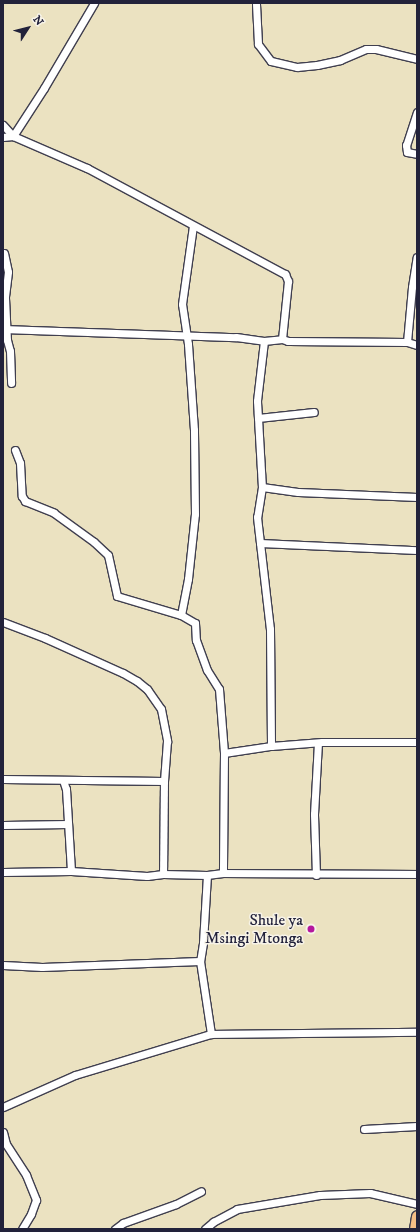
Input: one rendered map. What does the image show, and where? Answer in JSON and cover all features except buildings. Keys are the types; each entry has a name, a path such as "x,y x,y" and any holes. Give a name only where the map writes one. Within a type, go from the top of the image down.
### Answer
{"highway":[{"path":"415,1229 417,1216"}],"street":[{"path":"13,136 44,88 94,3"},
{"path":"256,4 258,44 272,61 297,68 340,60 366,49 376,49 417,59"},
{"path":"417,112 406,144 407,152 417,154"},
{"path":"3,125 13,136 87,168 285,274 288,281 282,339"},
{"path":"3,137 13,136"},
{"path":"181,615 188,579 195,514 194,430 188,344 185,335 182,304 193,226"},
{"path":"4,253 8,272 4,298 4,329 10,352 10,384"},
{"path":"408,342 412,287 417,257"},
{"path":"4,329 236,337 264,341 282,339 288,341 408,342 417,345"},
{"path":"264,341 257,401 262,487 257,517 270,629 271,746"},
{"path":"258,418 314,412"},
{"path":"15,450 20,464 22,496 25,501 54,513 94,542 108,555 117,596 181,615 195,624 196,640 207,670 219,689 224,753 223,873"},
{"path":"262,487 298,492 417,497"},
{"path":"260,543 417,550"},
{"path":"3,622 45,638 123,673 137,681 146,689 162,709 167,741 164,781 164,874"},
{"path":"224,753 271,746 318,743 417,742"},
{"path":"316,875 314,814 318,743"},
{"path":"3,779 164,781"},
{"path":"63,780 66,789 71,871"},
{"path":"3,825 68,824"},
{"path":"3,872 71,871 147,876 164,874 207,875 223,873 316,875 417,874"},
{"path":"207,875 203,943 200,961 211,1034"},
{"path":"3,965 42,968 200,961"},
{"path":"3,1107 75,1075 211,1034 417,1032"},
{"path":"364,1129 417,1126"},
{"path":"3,1132 6,1144 26,1175 36,1200 31,1214 22,1229"},
{"path":"115,1229 123,1223 176,1204 201,1191"},
{"path":"205,1229 213,1222 237,1209 320,1195 370,1193 417,1204"}],"place":[{"name":"Shule ya Msingi Mtonga","path":"311,929"}]}
